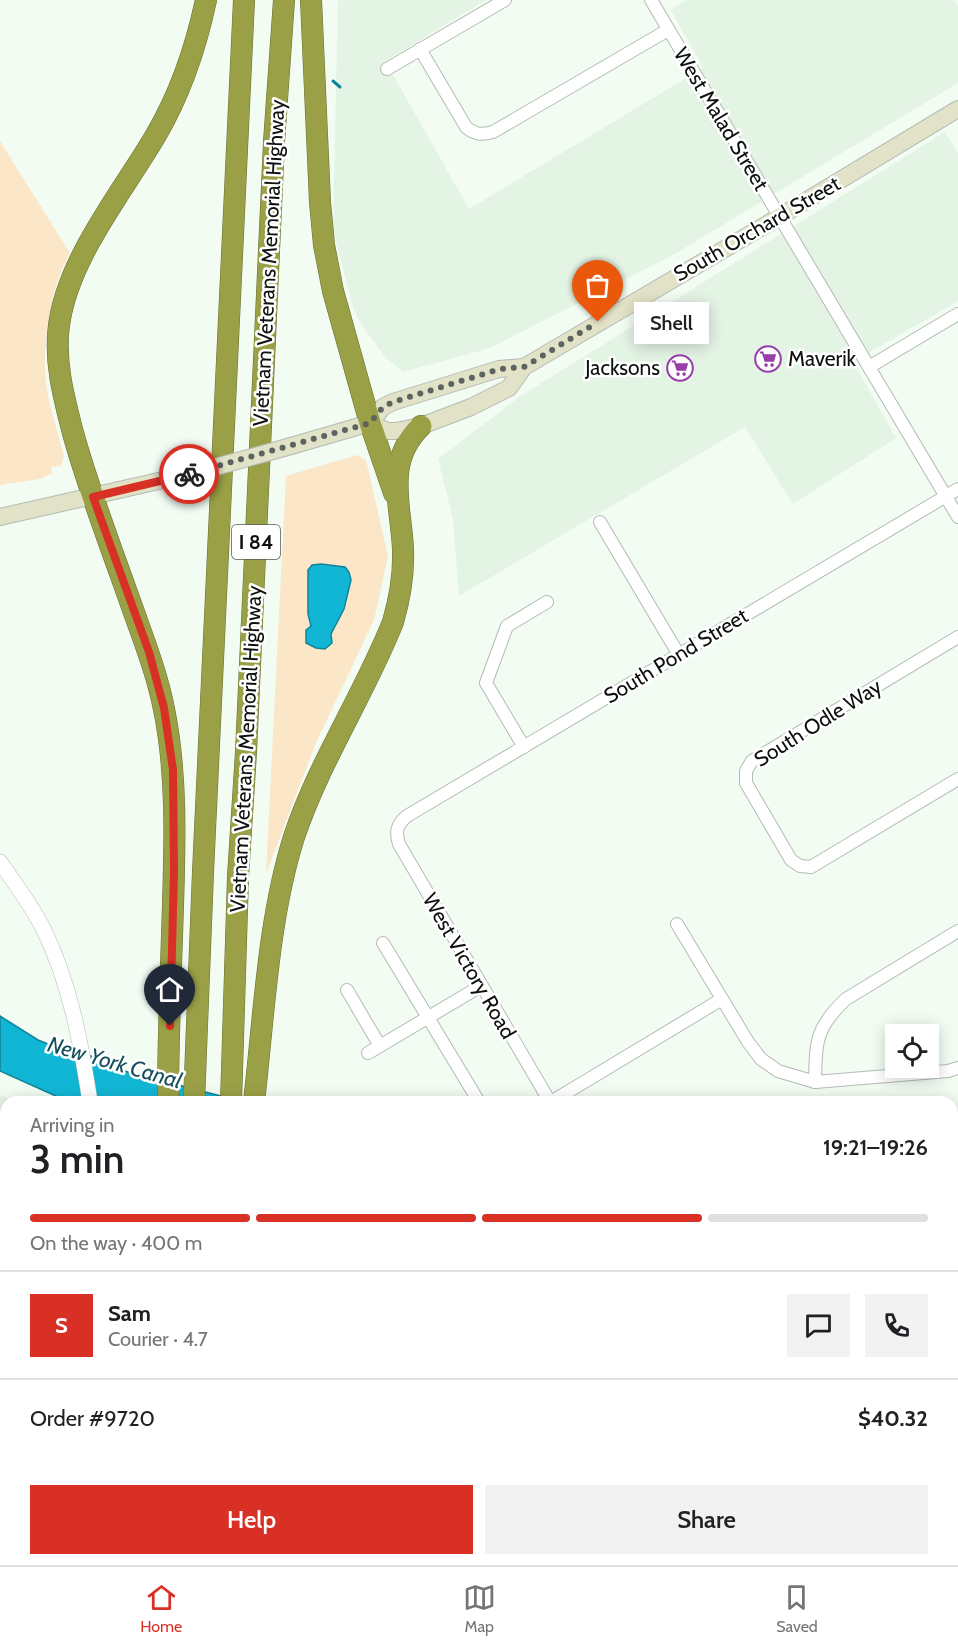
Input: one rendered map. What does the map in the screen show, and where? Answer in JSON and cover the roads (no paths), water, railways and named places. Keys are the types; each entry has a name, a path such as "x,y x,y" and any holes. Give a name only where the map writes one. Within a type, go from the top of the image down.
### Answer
{"highway":[{"path":"168,1096 174,872 173,770 164,708 149,652 82,465 60,377 57,349 66,290 79,260 157,132 174,99 193,51 206,0"},
{"name":"Vietnam Veterans Memorial Highway","path":"194,1096 244,0"},
{"name":"Vietnam Veterans Memorial Highway","path":"232,1094 238,877 246,752 274,142 284,0"},
{"path":"311,0 324,245 333,291 370,423 397,503"},
{"path":"255,1096 275,919 284,874 292,845 312,793 385,642 399,599 403,549 397,503 399,468 404,449 421,426"}],"main road":[{"name":"South Orchard Street","path":"370,423 387,431 421,426 471,408 509,388 524,367 958,109"},
{"name":"South Orchard Street","path":"0,517 194,473 291,446 370,423 383,407 393,402 500,369 524,367"}],"street":[{"path":"387,69 505,0"},
{"name":"West Malad Street","path":"651,0 958,517"},
{"path":"420,50 466,127 471,132 486,134 668,30"},
{"path":"869,367 958,314"},
{"name":"South Pond Street","path":"398,827 407,816 958,489"},
{"path":"600,522 679,655"},
{"path":"524,747 486,683 507,626 547,602"},
{"name":"South Odle Way","path":"958,637 753,761 746,771 746,783 791,860 800,866 811,867 958,779"},
{"name":"West Victory Road","path":"398,827 396,835 399,844 546,1096"},
{"path":"0,862 43,928 73,1009 89,1096"},
{"path":"677,924 748,1042 762,1059 778,1071 815,1082 948,1071 958,1068"},
{"path":"815,1082 816,1045 823,1025 833,1011 846,999 958,931"},
{"path":"383,944 475,1096"},
{"path":"368,1053 481,986"},
{"path":"347,990 380,1046"},
{"path":"560,1096 722,999"}],"water":[{"path":"312,565 345,567 351,580 344,609 331,634 332,643 325,649 306,643 306,630 311,626 308,614 308,570"},
{"path":"0,1016 38,1040 68,1052 96,1057 101,1065 221,1096 56,1096 0,1071"}],"waterway":[{"path":"333,81 340,87"}],"place":[{"name":"Shell","path":"598,322"},
{"name":"Maverik","path":"768,359"},
{"name":"Jacksons","path":"680,368"}],"water label":[{"name":"New York Canal","path":"115,1062"}]}
